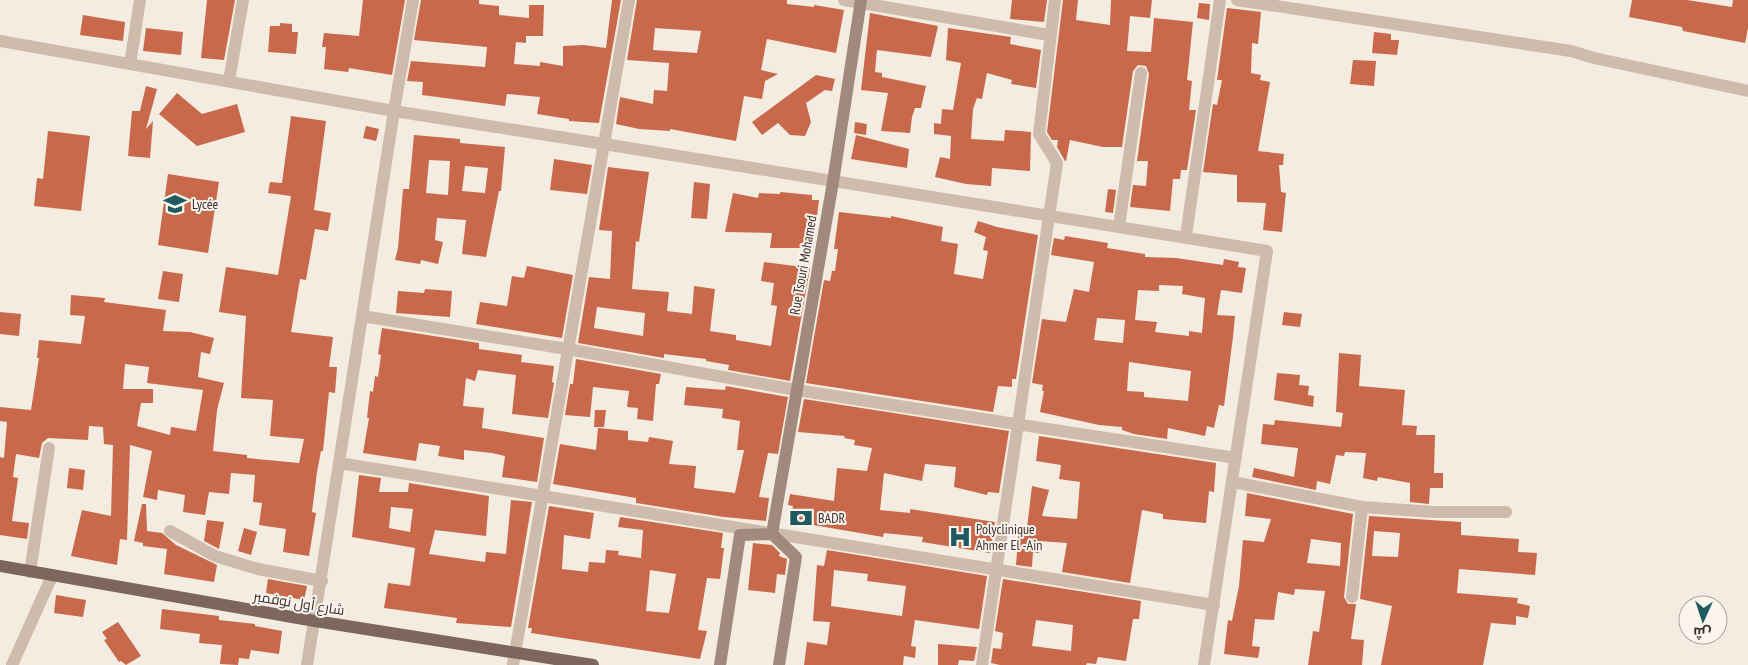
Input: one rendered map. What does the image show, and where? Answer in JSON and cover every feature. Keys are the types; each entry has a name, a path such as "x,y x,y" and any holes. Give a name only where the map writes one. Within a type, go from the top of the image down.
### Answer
{"main road":[{"name":"شارع أول نوفمبر","path":"0,566 316,621 514,659 594,665"}],"street":[{"path":"130,64 140,0"},
{"path":"229,81 243,0"},
{"path":"307,665 316,621 394,111 414,0"},
{"path":"514,659 544,498 567,349 629,0"},
{"path":"844,0 861,1 1049,35"},
{"path":"982,665 1057,163 1039,134 1049,35 1055,0"},
{"path":"1186,236 1220,0"},
{"path":"1237,0 1571,51 1748,91"},
{"name":"Rue Tsouri Mohamed","path":"772,534 833,182 861,1"},
{"path":"0,41 394,111 1050,217 1186,236 1267,251 1204,665"},
{"path":"1119,227 1141,73"},
{"path":"362,316 567,349 796,390 1236,458"},
{"path":"30,572 49,448"},
{"path":"339,464 1214,605"},
{"path":"1233,482 1362,507 1434,512 1506,512"},
{"path":"1352,597 1362,507"},
{"path":"170,531 215,556 258,569 322,581"},
{"path":"720,665 740,534 772,534 796,557 778,665"},
{"path":"12,665 52,576"}],"building":[{"path":"207,0 235,0 224,60 201,58"},
{"path":"363,0 405,0 392,75 349,68 348,72 324,69 326,47 322,47 324,33 359,36"},
{"path":"421,0 479,0 479,4 499,6 499,15 529,18 529,5 544,5 543,36 526,36 526,43 516,42 514,64 540,66 540,62 563,66 563,46 584,45 606,48 612,0 621,0 599,123 569,121 569,119 537,114 540,97 507,94 505,106 422,95 423,82 407,81 411,61 485,67 487,47 414,40"},
{"path":"637,0 787,0 787,4 814,7 814,5 844,10 836,53 767,39 761,70 778,74 765,81 762,99 744,96 736,141 670,129 670,131 639,129 616,124 620,97 653,104 654,90 667,91 669,63 627,60","holes":["655,28 701,31 697,53 653,50"]},
{"path":"1012,0 1047,0 1044,22 1010,19"},
{"path":"1063,0 1078,0 1076,20 1110,25 1111,0 1152,0 1150,18 1130,16 1127,51 1151,52 1154,18 1193,22 1187,80 1192,81 1189,110 1196,110 1187,170 1181,170 1180,179 1173,179 1170,211 1130,207 1133,185 1146,186 1148,161 1137,161 1149,74 1146,66 1138,65 1133,71 1122,147 1103,147 1070,140 1065,161 1057,147 1058,140 1052,140 1047,132"},
{"path":"1632,0 1687,0 1732,7 1733,0 1748,0 1748,28 1745,43 1683,31 1682,27 1629,17"},
{"path":"1199,3 1210,4 1209,20 1197,18"},
{"path":"1227,8 1261,12 1258,44 1252,43 1251,73 1261,75 1260,80 1270,82 1258,151 1284,154 1283,165 1279,165 1281,192 1286,193 1282,232 1263,230 1266,203 1237,202 1237,175 1203,172 1213,104 1217,105 1222,80 1217,80"},
{"path":"870,13 938,26 931,57 877,50 875,72 882,73 882,77 926,86 921,108 915,108 910,133 881,131 888,93 861,90"},
{"path":"83,15 125,22 123,41 80,35"},
{"path":"280,23 292,24 292,32 298,32 296,54 268,52 270,26 280,26"},
{"path":"146,28 183,32 181,55 143,51"},
{"path":"948,28 1011,37 1010,44 1041,50 1036,88 1011,84 1012,80 987,73 982,99 977,98 973,109 971,139 1004,141 1005,130 1031,132 1030,171 992,168 991,186 966,184 935,177 940,157 950,159 951,136 934,134 934,123 941,124 942,109 953,110 961,63 946,60"},
{"path":"1374,32 1391,34 1391,40 1399,40 1397,55 1372,53"},
{"path":"1353,60 1376,61 1374,86 1350,84"},
{"path":"816,75 835,79 832,91 825,90 806,103 811,122 805,136 790,135 778,123 762,135 752,122"},
{"path":"146,86 157,89 146,129 153,121 150,158 128,156 132,111 140,111"},
{"path":"177,93 202,114 237,104 245,132 197,146 159,114"},
{"path":"291,116 326,121 314,210 331,213 328,231 315,229 306,280 300,279 291,332 333,337 329,367 337,367 335,393 329,392 323,451 321,451 317,472 312,512 316,513 309,556 283,552 286,529 259,525 262,503 253,502 255,475 231,473 229,494 209,492 205,515 183,512 185,495 158,490 157,500 143,497 152,451 130,445 127,540 120,539 117,565 71,556 82,510 111,516 113,445 104,444 103,427 89,426 88,440 48,438 42,443 39,458 16,454 13,477 18,478 12,521 29,523 27,539 0,535 0,457 4,458 7,422 0,421 0,407 31,410 39,358 37,358 39,340 81,344 85,316 70,315 71,295 105,298 104,302 166,310 163,331 190,332 214,338 210,354 201,352 198,377 224,383 217,410 213,451 247,455 247,458 299,463 304,439 270,436 273,400 241,398 246,316 219,312 226,267 278,275 291,196 268,193 270,182 282,183","holes":["125,364 149,367 147,383 203,390 196,431 171,427 170,435 137,426 141,403 153,403 153,389 123,389"]},
{"path":"855,122 867,124 866,135 854,133"},
{"path":"366,126 379,129 376,141 363,138"},
{"path":"48,131 90,136 81,211 34,206 37,178 43,179"},
{"path":"414,135 460,139 460,143 505,147 501,191 499,191 486,257 462,254 466,220 437,218 435,240 443,242 438,264 421,260 420,264 395,260 398,248 403,189 409,189","holes":["429,160 450,161 448,195 426,193","465,166 488,168 485,193 462,191"]},
{"path":"856,135 909,149 907,168 851,159"},
{"path":"554,159 592,165 587,194 550,190"},
{"path":"608,167 649,172 639,242 636,241 632,289 669,292 667,311 692,314 694,286 715,289 710,331 736,335 736,340 771,346 777,306 771,305 774,283 761,281 764,262 810,268 790,381 728,370 729,365 706,361 706,359 664,354 664,358 578,343 589,277 610,279 612,231 599,230","holes":["597,307 645,313 643,336 594,328"]},
{"path":"168,174 219,182 208,253 158,245"},
{"path":"694,182 710,184 707,219 691,218"},
{"path":"1108,189 1116,190 1113,213 1105,212"},
{"path":"780,192 812,195 812,200 819,200 813,248 770,248 772,233 725,232 733,193 758,198 759,193 780,194"},
{"path":"839,212 891,218 891,216 943,227 941,241 958,244 954,274 983,279 988,251 983,250 986,237 974,232 978,221 997,227 1038,235 1016,379 1012,379 1012,387 998,386 993,412 806,383 824,280 830,281 832,271 835,271 838,249 834,249"},
{"path":"1065,236 1108,243 1107,248 1145,254 1145,257 1176,258 1223,265 1224,259 1239,262 1238,267 1246,268 1242,293 1221,290 1217,315 1235,316 1233,337 1224,406 1219,405 1214,428 1207,426 1205,436 1168,428 1167,439 1134,434 1122,430 1122,427 1099,425 1040,412 1044,391 1042,391 1043,385 1032,383 1042,319 1066,322 1074,289 1089,292 1094,262 1051,255 1054,238 1064,240","holes":["1159,285 1183,286 1182,294 1205,298 1202,333 1189,331 1189,336 1155,332 1157,322 1135,320 1138,290 1159,291","1097,318 1125,320 1123,343 1094,340","1129,362 1191,371 1188,401 1144,397 1144,392 1127,391"]},
{"path":"527,266 573,275 562,338 476,324 480,302 507,306 512,276 524,278"},
{"path":"163,271 183,274 179,302 158,299"},
{"path":"425,289 452,291 450,317 396,313 398,291 424,293"},
{"path":"0,312 21,314 19,336 0,334"},
{"path":"1284,312 1302,314 1300,327 1282,325"},
{"path":"382,328 479,343 479,349 522,355 521,362 554,366 552,382 554,383 548,418 512,414 516,375 478,370 475,381 466,378 463,406 484,408 482,428 544,438 537,482 502,477 505,456 492,453 464,450 464,460 438,456 440,446 419,443 416,461 363,453 369,418 367,418 370,391 373,392 375,376 378,377 381,355 378,354"},
{"path":"1339,353 1361,355 1359,386 1405,390 1402,425 1417,426 1416,435 1435,435 1434,473 1443,473 1443,488 1430,488 1429,504 1410,502 1410,483 1378,477 1377,481 1363,478 1366,453 1345,452 1344,456 1336,455 1330,484 1317,481 1316,490 1252,477 1254,468 1294,477 1298,448 1261,444 1263,424 1274,425 1275,420 1341,427 1343,413 1336,412"},
{"path":"576,359 661,374 659,384 656,384 653,421 637,419 638,408 627,407 629,391 593,387 590,417 565,415 570,384 573,384"},
{"path":"1277,373 1300,375 1299,385 1309,386 1308,395 1314,396 1313,407 1274,400"},
{"path":"726,386 788,397 778,454 768,453 759,497 769,498 766,521 724,517 636,503 636,498 553,484 560,444 596,450 598,428 628,431 628,440 648,442 649,437 673,441 669,464 696,466 694,488 735,493 744,450 737,450 740,421 722,418 723,409 684,405 686,387 725,390"},
{"path":"804,399 1009,431 999,493 988,492 987,495 954,487 956,467 925,464 922,481 884,473 880,510 910,513 910,509 995,522 990,553 922,542 923,537 884,533 883,537 790,521 793,506 788,505 790,494 834,501 837,468 867,471 872,448 854,445 855,440 844,438 845,436 798,432"},
{"path":"595,410 606,410 604,427 594,427"},
{"path":"1039,436 1216,463 1214,492 1209,491 1206,523 1163,519 1163,514 1142,510 1130,583 1062,572 1067,543 1039,541 1039,553 1033,552 1032,567 1016,565 1019,527 1027,528 1032,486 1049,490 1042,516 1077,519 1080,482 1059,479 1061,465 1036,461"},
{"path":"69,468 85,470 83,490 67,488"},
{"path":"359,475 381,478 379,492 408,492 409,483 489,496 486,536 435,530 429,554 485,562 486,552 506,554 511,500 532,502 511,627 456,623 457,618 384,608 388,583 410,586 415,548 352,537","holes":["391,507 413,509 410,532 389,528"]},
{"path":"1247,493 1353,514 1344,597 1348,604 1356,604 1351,639 1364,640 1362,665 1308,665 1313,631 1319,632 1325,591 1295,589 1294,595 1278,592 1274,620 1255,619 1252,646 1260,647 1258,658 1224,654 1228,620 1232,621 1239,586 1243,540 1264,542 1271,519 1245,516","holes":["1311,539 1341,543 1340,566 1307,563"]},
{"path":"142,504 146,504 147,531 162,533 176,545 217,565 214,582 164,574 167,549 143,546 143,543 134,541"},
{"path":"549,506 594,513 590,539 564,535 562,569 588,572 589,562 605,563 606,550 619,551 618,555 641,558 643,530 618,527 620,517 723,533 721,548 724,548 720,579 707,578 698,630 707,631 700,659 531,633 532,628 528,628","holes":["650,570 676,574 669,613 646,611"]},
{"path":"1369,516 1461,522 1461,535 1519,539 1518,552 1537,553 1535,575 1459,569 1457,593 1518,598 1517,603 1530,606 1528,618 1516,616 1516,625 1491,623 1483,665 1381,665 1392,606 1360,599","holes":["1374,531 1400,533 1398,557 1372,556"]},
{"path":"207,520 224,522 219,549 204,541"},
{"path":"244,528 257,532 251,555 238,551"},
{"path":"753,543 772,545 780,553 779,556 787,559 785,575 777,574 775,593 748,590"},
{"path":"827,550 987,576 979,629 915,620 911,646 916,647 915,658 904,656 903,665 804,665 807,642 827,645 830,622 813,621 817,565 824,566","holes":["834,570 868,574 867,581 906,586 902,616 831,606"]},
{"path":"268,579 307,586 304,600 266,593"},
{"path":"1003,579 1141,601 1139,619 1133,619 1126,661 1098,657 1096,664 1087,663 1086,665 1000,665 991,663 993,648 1001,649 1003,633 995,631","holes":["1036,620 1073,625 1071,651 1032,646"]},
{"path":"56,595 86,600 83,617 54,613"},
{"path":"162,609 219,616 219,620 255,624 255,626 282,631 279,654 251,650 249,659 239,658 238,665 220,664 222,645 199,643 200,634 160,629"},
{"path":"118,622 141,656 126,665 121,661 119,662 104,640 107,639 102,632"},
{"path":"938,644 977,647 974,661 959,660 958,665 938,665"}],"place":[{"name":"Lycée","path":"175,204"},
{"name":"BADR","path":"801,518"},
{"name":"Polyclinique Ahmer El -Ain","path":"960,537"}]}
